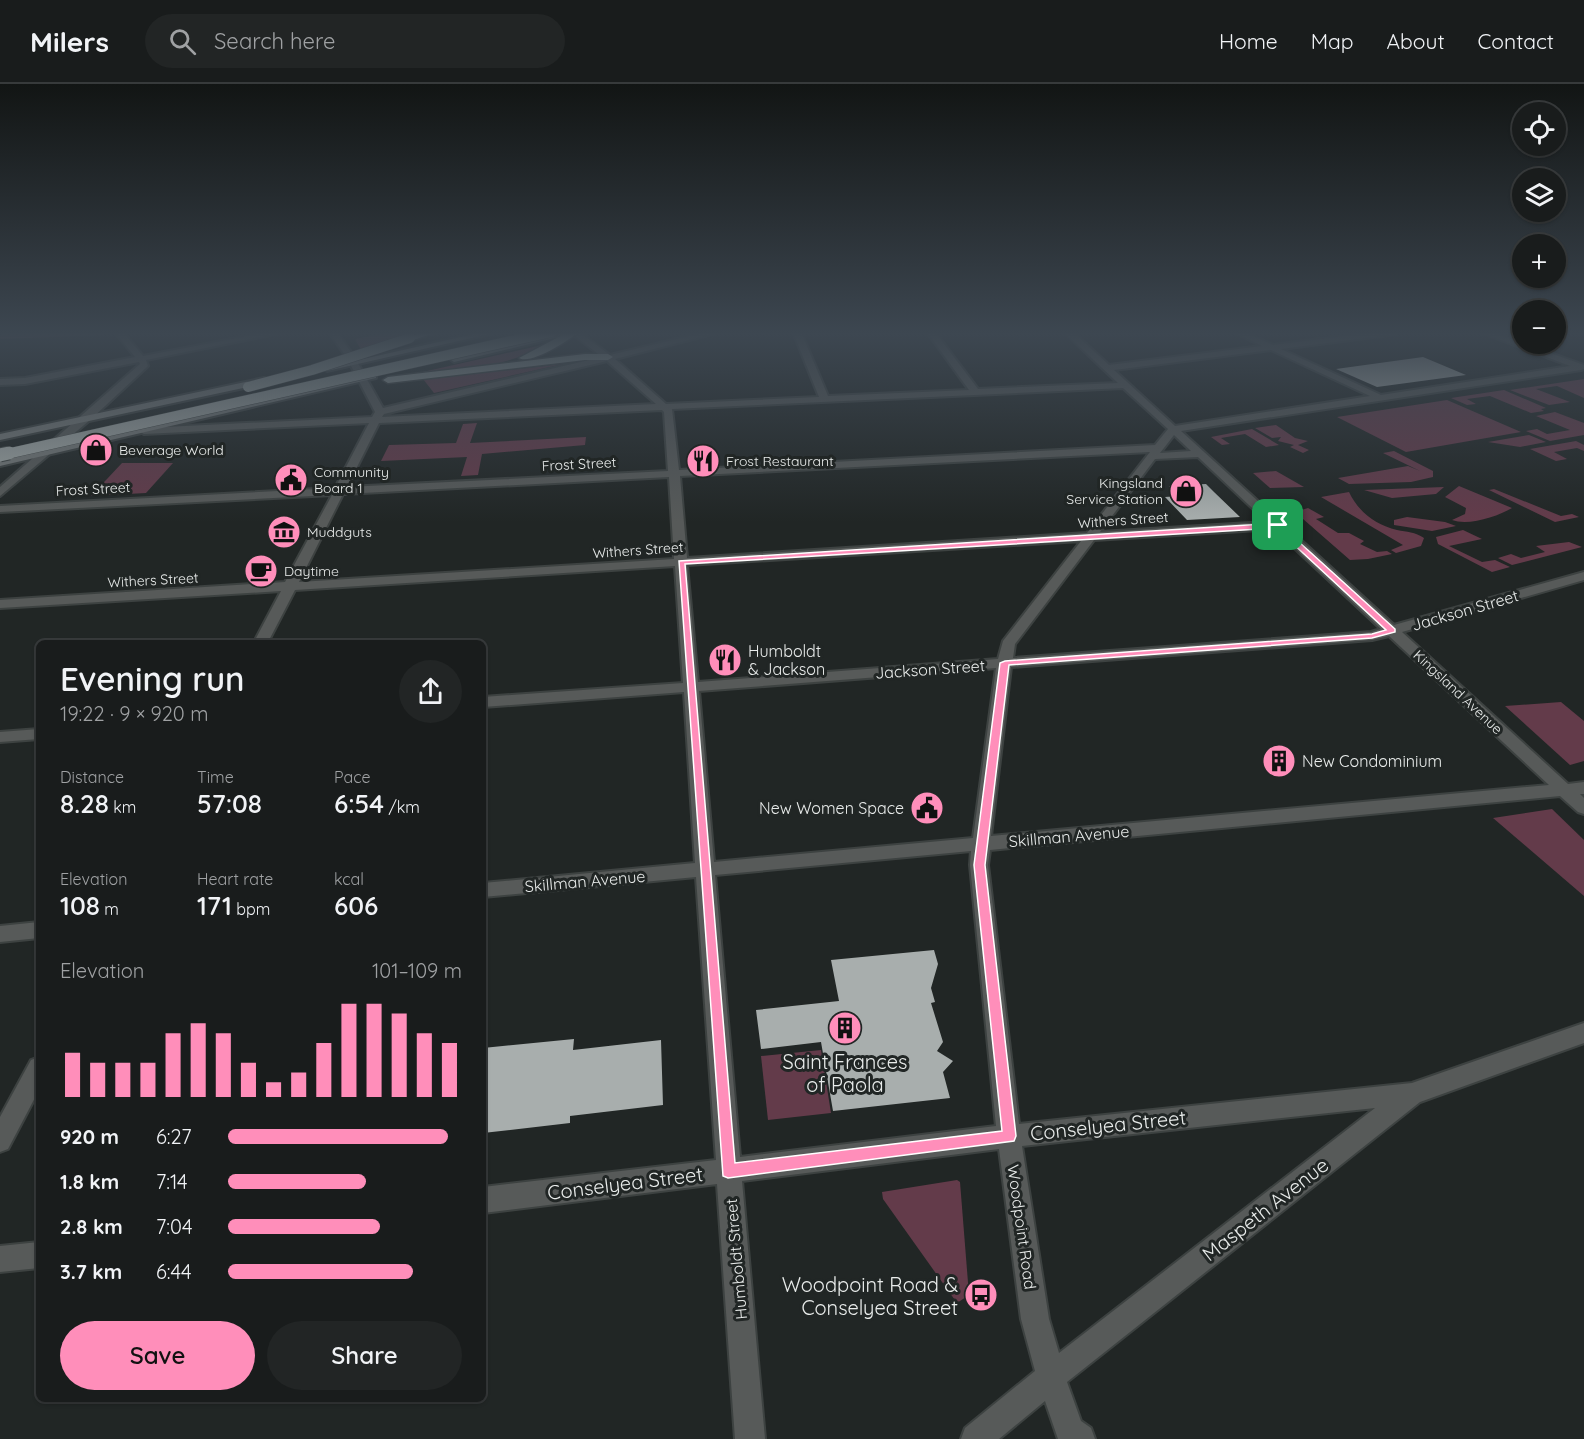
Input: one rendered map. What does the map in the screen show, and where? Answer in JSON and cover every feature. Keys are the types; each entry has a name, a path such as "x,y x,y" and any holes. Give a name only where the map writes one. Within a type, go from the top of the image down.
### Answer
{"highway":[{"path":"185,404 218,395"},
{"path":"0,444 226,395"},
{"path":"0,454 264,395"},
{"path":"165,417 292,395"}],"main road":[{"path":"0,437 196,395"},
{"path":"0,463 293,395"}],"street":[{"path":"0,493 111,395"},
{"path":"369,395 378,416"},
{"path":"262,640 378,416 459,395"},
{"path":"651,395 664,407"},
{"path":"823,395 825,400"},
{"path":"144,430 378,416 664,407 928,395"},
{"name":"Kingsland Avenue","path":"1136,395 1584,808"},
{"path":"1375,395 1381,398"},
{"path":"1173,429 1400,395"},
{"name":"Humboldt Street","path":"664,407 669,411 675,474 750,1439"},
{"name":"Woodpoint Road","path":"1072,1436 1051,1377 1035,1319 1009,1136 979,865 1008,644 1173,429"},
{"name":"Frost Street","path":"0,509 675,474 1156,452 1200,454"},
{"name":"Withers Street","path":"0,604 1278,525"},
{"name":"Jackson Street","path":"486,702 1372,636 1584,576"},
{"path":"0,737 36,734"},
{"name":"Skillman Avenue","path":"486,890 1584,788"},
{"path":"0,934 36,930"},
{"name":"Maspeth Avenue","path":"976,1439 1051,1377 1412,1094 1584,1033"},
{"path":"0,1141 36,1072"},
{"name":"Conselyea Street","path":"486,1200 1009,1136 1412,1094"},
{"path":"0,1259 36,1254"}],"shaded area":[{"path":"1469,395 1516,395 1546,408 1541,409 1544,411 1531,413 1490,396 1467,399 1476,404 1467,405 1451,398"},
{"path":"1524,395 1552,395 1570,402 1549,405"},
{"path":"1447,400 1521,432 1406,452 1337,417"},
{"path":"1555,412 1584,423 1584,435 1550,441 1526,431 1537,429 1547,434 1570,430 1536,416"},
{"path":"477,423 470,443 586,437 585,445 482,454 478,475 461,476 467,457 381,461 389,445 456,443 463,424"},
{"path":"1276,425 1295,438 1308,441 1298,445 1309,450 1303,453 1290,447 1294,445 1278,441 1281,437 1272,438 1255,428"},
{"path":"1252,429 1279,445 1266,447 1245,434 1221,438 1230,444 1222,445 1211,437"},
{"path":"1529,435 1546,442 1520,447 1488,442"},
{"path":"1576,441 1584,445 1584,451 1577,448 1554,452 1567,459 1556,461 1530,449"},
{"path":"1394,451 1433,471 1433,477 1411,482 1349,484 1338,478 1408,466 1420,471 1383,453"},
{"path":"122,463 173,463 146,493 91,496"},
{"path":"1276,471 1304,487 1270,488 1253,473"},
{"path":"1459,486 1512,508 1482,520 1459,522 1452,520 1465,514 1466,508 1445,497"},
{"path":"1444,487 1436,494 1392,498 1364,490"},
{"path":"1494,489 1561,516 1572,514 1579,517 1555,522 1489,490"},
{"path":"1349,492 1362,511 1381,525 1414,533 1424,538 1421,546 1396,553 1391,550 1403,545 1321,497"},
{"path":"1308,508 1324,517 1316,519 1338,533 1349,533 1364,541 1360,544 1377,552 1387,551 1392,554 1350,560 1295,512"},
{"path":"1407,517 1445,522 1456,526 1432,531 1394,525 1394,520"},
{"path":"1463,530 1482,539 1449,546 1482,562 1495,560 1510,567 1492,572 1438,544 1436,537"},
{"path":"1569,542 1582,547 1512,565 1498,558 1511,554 1521,558 1545,552 1536,546"},
{"path":"1561,702 1584,721 1584,761 1570,765 1505,706"},
{"path":"1552,809 1584,840 1584,896 1493,818"},
{"path":"821,1050 831,1113 768,1120 761,1056"},
{"path":"957,1180 960,1182 969,1295 957,1303 883,1199 882,1192"}],"building":[{"path":"1206,484 1240,517 1187,520 1165,497 1179,496 1169,486"},
{"name":"Saint Frances of Paola","path":"934,950 938,964 931,988 935,1002 931,1003 943,1042 937,1051 953,1061 943,1072 950,1098 833,1111 821,1042 761,1049 756,1010 839,1001 831,960"},
{"path":"574,1039 573,1050 661,1040 663,1105 570,1116 570,1123 486,1133 486,1048"}],"place":[{"name":"Beverage World","path":"96,450"},
{"name":"Frost Restaurant","path":"703,461"},
{"name":"Community Board 1","path":"291,480"},
{"name":"Kingsland Service Station","path":"1186,491"},
{"name":"Muddguts","path":"284,532"},
{"name":"Daytime","path":"261,571"},
{"name":"Humboldt & Jackson","path":"725,660"},
{"name":"New Condominium","path":"1279,761"},
{"name":"New Women Space","path":"927,808"},
{"name":"Saint Frances of Paola","path":"845,1028"},
{"name":"Woodpoint Road & Conselyea Street","path":"981,1295"}],"route":[{"path":"1278,525 1392,631 1372,636 1005,663 979,865 1009,1136 728,1171 681,562 1278,525"}]}
